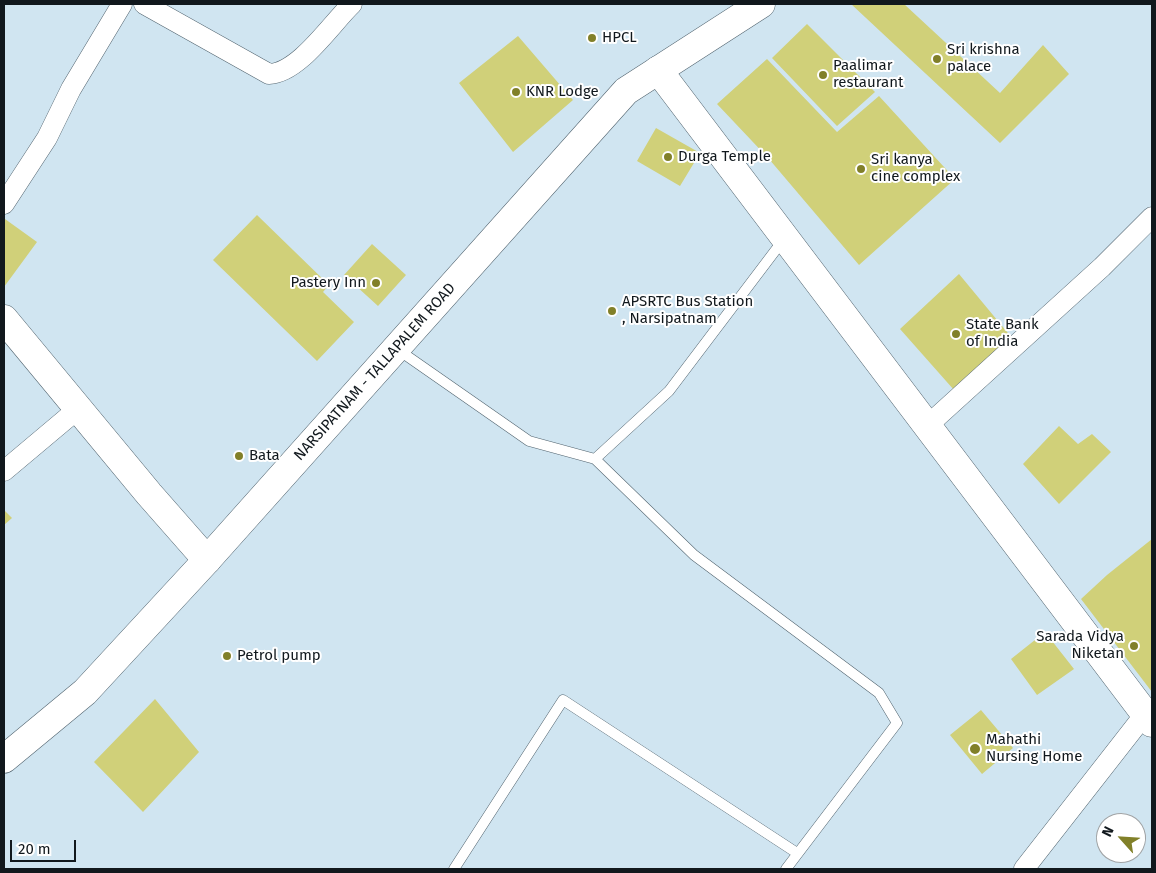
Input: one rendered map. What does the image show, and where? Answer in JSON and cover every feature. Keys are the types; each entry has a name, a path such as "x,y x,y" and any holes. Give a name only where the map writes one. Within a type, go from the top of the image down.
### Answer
{"main road":[{"name":"NARSIPATNAM - TALLAPALEM ROAD","path":"4,759 85,692 207,560 626,91 761,4"},
{"path":"658,70 1149,718"},
{"path":"4,319 149,494 207,560"}],"street":[{"path":"4,204 47,138 71,89 122,4"},
{"path":"144,4 269,74 285,71 299,60 352,4"},
{"path":"927,426 1102,267 1152,217"},
{"path":"4,471 79,408"},
{"path":"1024,869 1149,718"}],"lane":[{"path":"595,459 669,390 785,238"},
{"path":"396,348 529,441 595,459 694,555 879,693 897,723 786,869"},
{"path":"454,869 563,700 797,853"}],"building":[{"name":"Sri krishna palace","path":"851,4 904,4 1000,93 1043,45 1069,74 1000,143"},
{"name":"Paalimar restaurant","path":"807,24 875,92 837,126 772,58"},
{"name":"KNR Lodge","path":"518,36 573,100 513,152 459,83"},
{"name":"Sri kanya cine complex","path":"767,59 837,132 879,96 955,179 859,265 769,159 717,104"},
{"name":"Durga Temple","path":"656,128 700,153 680,186 637,161"},
{"path":"257,215 329,285 323,292 354,322 317,361 213,260"},
{"path":"5,219 37,242 4,287 4,221"},
{"path":"372,244 406,275 378,306 344,275"},
{"name":"State Bank of India","path":"959,274 1012,338 954,390 900,329"},
{"path":"1059,426 1078,444 1092,434 1111,452 1059,504 1023,464"},
{"path":"4,510 12,518 4,525"},
{"name":"Sarada Vidya Niketan","path":"1152,539 1152,692 1081,599 1107,575"},
{"path":"1045,632 1074,669 1037,695 1011,659"},
{"path":"155,699 199,752 143,812 94,762"},
{"path":"981,710 1013,748 982,774 950,735"}],"place":[{"name":"HPCL","path":"592,38"},
{"name":"Sri krishna palace","path":"937,59"},
{"name":"Paalimar restaurant","path":"823,75"},
{"name":"KNR Lodge","path":"516,92"},
{"name":"Durga Temple","path":"668,157"},
{"name":"Sri kanya cine complex","path":"861,169"},
{"name":"Pastery Inn","path":"376,283"},
{"name":"APSRTC Bus Station , Narsipatnam","path":"612,311"},
{"name":"State Bank of India","path":"956,334"},
{"name":"Bata","path":"239,456"},
{"name":"Sarada Vidya Niketan","path":"1134,646"},
{"name":"Petrol pump","path":"227,656"},
{"name":"Mahathi Nursing Home","path":"975,749"}]}
